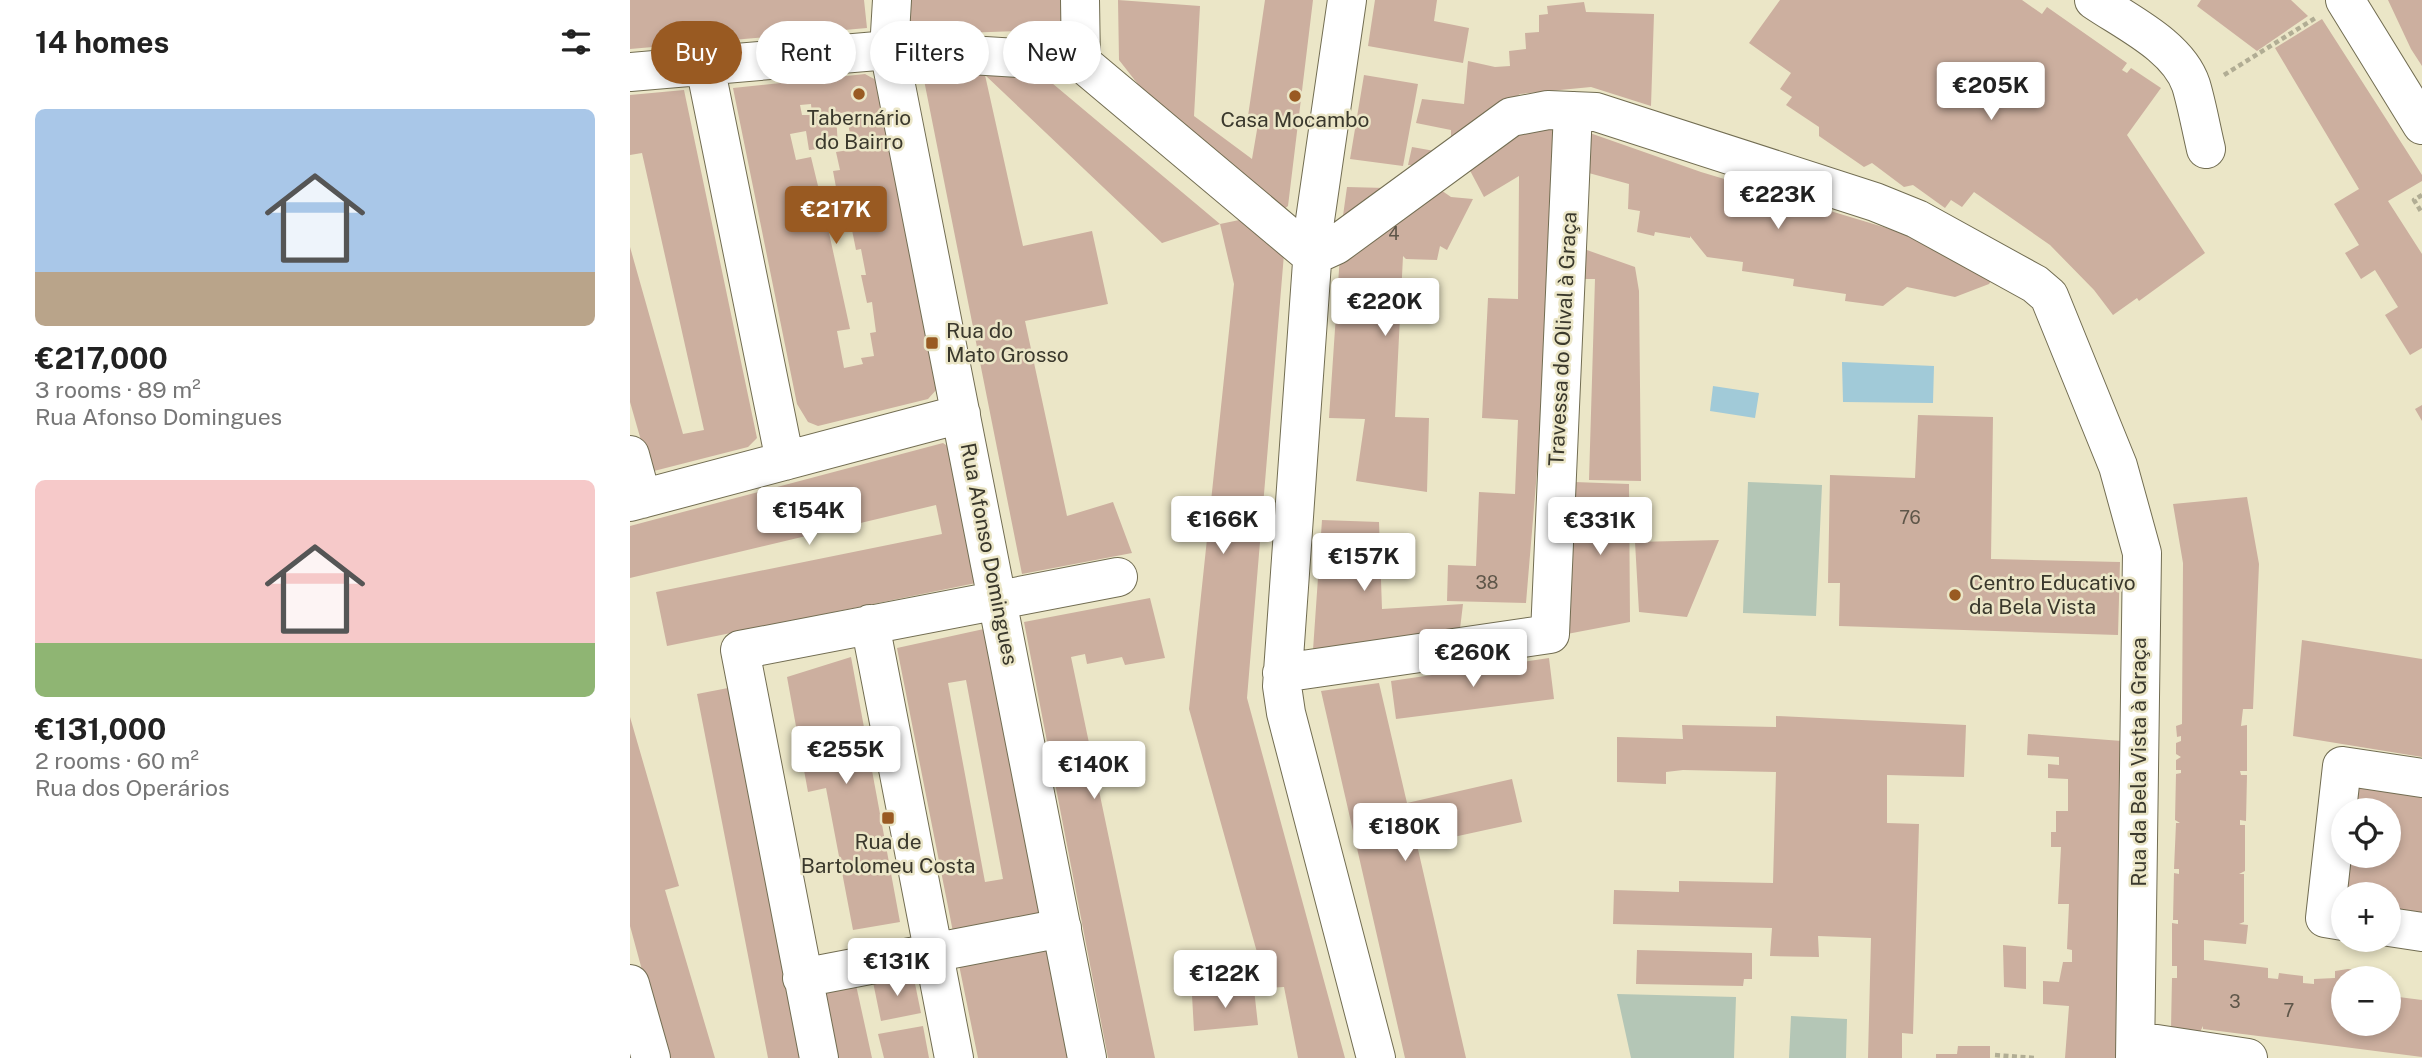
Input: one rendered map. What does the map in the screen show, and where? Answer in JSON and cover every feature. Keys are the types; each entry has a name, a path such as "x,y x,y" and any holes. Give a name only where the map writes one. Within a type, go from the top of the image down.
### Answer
{"street":[{"name":"Rua Afonso Domingues","path":"891,21 892,0"},
{"path":"1080,0 1080,21"},
{"path":"1347,0 1323,155 1312,256 1282,673 1286,713 1376,1058"},
{"path":"2094,0 2162,47 2179,63 2191,84 2206,149"},
{"path":"2337,5 2418,110"},
{"path":"742,63 870,52"},
{"path":"630,72 651,70"},
{"path":"1101,79 1312,256"},
{"path":"709,84 785,461"},
{"name":"Rua Afonso Domingues","path":"896,84 1087,1058"},
{"name":"Rua da Bela Vista à Graça","path":"1312,256 1336,245 1511,117 1548,110 1596,112 1875,202 1917,219 2035,284 2055,305 2118,466 2141,553 2136,1049"},
{"name":"Travessa do Olival à Graça","path":"1282,673 1550,634 1573,111"},
{"path":"630,455 636,500 961,414"},
{"path":"819,1058 740,650 998,598 1118,578"},
{"path":"870,624 954,1058"},
{"path":"2331,919 2325,918 2342,766 2422,778"},
{"path":"802,978 1062,928"},
{"path":"2401,929 2422,932"},
{"path":"630,984 651,1058"},
{"path":"2136,1049 2248,1058"}],"path":[{"path":"2216,80 2337,5"},
{"path":"2422,195 2414,200 2422,213"},
{"path":"1995,1055 2034,1058"}],"green space":[{"path":"1748,482 1822,485 1816,616 1743,613"},
{"path":"1617,994 1736,997 1734,1058 1631,1058"},
{"path":"1791,1016 1847,1019 1846,1058 1789,1058"}],"water":[{"path":"1842,362 1934,366 1933,403 1843,402"},
{"path":"1713,386 1759,393 1755,418 1710,411"}],"building":[{"path":"630,0 864,0 867,28 856,29 856,21 756,21 756,38 742,39 742,21 651,21 651,47 630,49"},
{"path":"906,0 1068,0 1069,21 1003,21 1003,31 989,32 989,21 907,21"},
{"path":"1118,0 1200,6 1194,116 1252,159 1258,124 1247,123 1265,0 1313,0 1288,206 1284,209 1159,111 1119,60"},
{"path":"1375,0 1437,0 1434,21 1469,28 1463,63 1368,46"},
{"path":"1780,0 2022,0 2042,14 2047,7 2127,63 2122,70 2127,73 2131,68 2161,88 2127,135 2205,253 2139,301 2137,298 2113,315 2094,290 2050,245 1974,192 1962,207 1951,200 1945,208 1913,185 1904,187 1872,163 1864,167 1819,136 1819,127 1786,105 1792,97 1780,89 1791,73 1749,43"},
{"path":"2201,0 2291,0 2308,16 2257,51 2197,6"},
{"path":"2388,0 2422,0 2422,66 2411,49"},
{"path":"1584,2 1586,12 1654,14 1651,106 1591,87 1520,94 1451,149 1451,130 1416,123 1422,99 1464,104 1468,61 1495,67 1510,66 1509,51 1526,49 1525,33 1539,32 1539,15 1548,14 1547,6"},
{"path":"2322,19 2422,175 2422,181 2388,201 2422,254 2422,348 2410,355 2385,315 2398,307 2375,270 2361,279 2345,253 2359,245 2334,204 2359,189 2275,48"},
{"path":"865,74 870,77 870,84 877,84 937,389 928,399 818,426 808,422 797,404 733,88 771,84 856,84 856,75","holes":["811,104 812,115 802,115 800,105","846,112 852,145 849,150 836,152 840,170 833,171 838,198 829,199 832,211 853,207 855,219 850,220 856,250 861,249 866,275 861,275 867,303 872,302 876,332 870,333 874,356 861,358 863,364 844,368 837,331 850,329 826,219 811,157 796,160 790,134 806,131 809,150 838,147 836,114"]},
{"path":"989,75 1003,76 1003,84 1053,84 1220,224 1162,243 989,79"},
{"path":"1364,75 1418,84 1403,166 1350,159"},
{"path":"925,84 987,84 1023,246 1092,231 1108,304 1025,321 1067,516 1113,502 1132,553 1022,574"},
{"path":"684,90 757,438 748,447 650,472 630,402 630,247 683,434 704,430 642,153 630,155 630,95"},
{"path":"1566,124 1526,603 1447,601 1448,565 1476,566 1479,492 1515,494 1518,420 1482,418 1488,298 1518,299 1519,176 1484,197 1466,163 1513,129"},
{"path":"1587,132 1701,172 1910,235 1993,278 1989,284 1955,297 1907,287 1883,306 1845,301 1846,294 1793,286 1794,279 1742,271 1743,262 1707,257 1690,236 1655,232 1654,236 1637,232 1640,211 1628,209 1629,184 1585,172"},
{"path":"1412,147 1446,153 1429,166 1408,165"},
{"path":"1435,186 1451,197 1473,199 1447,250 1440,246 1437,260 1406,259 1403,256 1395,417 1429,418 1427,492 1356,481 1365,419 1329,418 1340,255"},
{"path":"1347,187 1386,188 1342,223"},
{"path":"1244,219 1284,254 1247,698 1345,1058 1298,1058 1284,987 1267,988 1189,709 1234,284 1220,224"},
{"path":"1584,249 1635,267 1639,291 1641,481 1589,480 1595,279 1583,279"},
{"path":"2422,405 2422,421 2415,409"},
{"path":"1918,415 1993,417 1991,559 2120,562 2118,635 1839,626 1840,583 1828,583 1830,475 1915,478"},
{"path":"943,443 949,447 976,583 667,646 656,592 942,534 936,505 630,578 630,526"},
{"path":"1574,482 1629,484 1630,622 1567,634"},
{"path":"2247,497 2259,564 2253,709 2243,709 2241,726 2247,725 2247,771 2240,771 2241,775 2247,775 2246,821 2240,820 2240,825 2245,825 2245,871 2239,874 2244,874 2244,922 2239,924 2248,925 2246,944 2204,940 2204,960 2268,968 2268,978 2278,979 2279,973 2303,976 2303,983 2314,984 2314,979 2331,978 2331,1036 2401,1036 2401,997 2422,1000 2422,1057 2203,1029 2203,1026 2200,1032 2171,1029 2172,978 2177,978 2177,966 2172,966 2172,923 2178,924 2178,920 2173,920 2174,873 2179,874 2179,869 2174,869 2176,823 2180,823 2175,820 2176,774 2181,773 2181,770 2176,770 2176,760 2181,757 2176,754 2176,743 2181,741 2181,736 2177,737 2176,726 2182,724 2183,563 2173,504"},
{"path":"1322,520 1379,522 1382,609 1463,604 1460,629 1313,650"},
{"path":"1719,540 1687,617 1639,612 1635,542"},
{"path":"1150,598 1165,658 1125,665 1122,657 1087,664 1085,654 1071,657 1155,1058 1108,1058 1024,622"},
{"path":"993,627 1048,914 953,932 897,648","holes":["966,680 1003,879 985,882 948,683"]},
{"path":"2302,640 2422,659 2422,757 2293,736"},
{"path":"851,657 900,922 853,930 826,788 808,792 787,677"},
{"path":"1549,658 1554,699 1396,719 1391,681"},
{"path":"1379,683 1407,803 1512,779 1522,822 1417,845 1466,1058 1405,1058 1321,691"},
{"path":"728,688 801,1058 768,1058 697,694"},
{"path":"1776,716 1966,725 1964,777 1887,775 1887,823 1919,824 1913,1034 1902,1033 1902,1058 1868,1058 1871,938 1818,936 1819,957 1770,956 1772,928 1613,924 1614,890 1679,892 1679,881 1773,883 1776,772 1683,770 1666,772 1666,784 1617,782 1617,737 1683,739 1682,725 1776,727"},
{"path":"630,717 679,886 665,890 715,1058 666,1058 630,926"},
{"path":"2028,734 2122,741 2117,1058 2065,1058 2069,1006 2043,1004 2043,981 2059,982 2063,962 2072,962 2072,950 2067,949 2069,904 2058,904 2061,847 2051,847 2051,832 2056,832 2056,811 2068,811 2068,779 2048,778 2048,764 2059,765 2059,757 2027,755"},
{"path":"2358,774 2422,784 2422,921 2401,918 2401,882 2344,882 2344,868 2401,868 2401,798 2354,798"},
{"path":"2003,945 2026,947 2026,989 2004,987"},
{"path":"1055,947 1076,1058 978,1058 959,965"},
{"path":"1637,950 1752,953 1752,979 1744,979 1743,986 1636,984"},
{"path":"913,974 921,1013 881,1021 873,982"},
{"path":"856,985 872,1058 836,1058 822,991"},
{"path":"1254,989 1258,1025 1194,1031 1192,995"},
{"path":"923,1026 929,1058 884,1058 878,1034"},
{"path":"1958,1046 1990,1046 1990,1058 1936,1058 1936,1054 1957,1054"}],"place":[{"name":"Tabernário do Bairro","path":"859,94"},
{"name":"Casa Mocambo","path":"1295,96"},
{"name":"Rua do Mato Grosso","path":"932,343"},
{"name":"Centro Educativo da Bela Vista","path":"1955,595"},
{"name":"Rua de Bartolomeu Costa","path":"888,818"}]}
